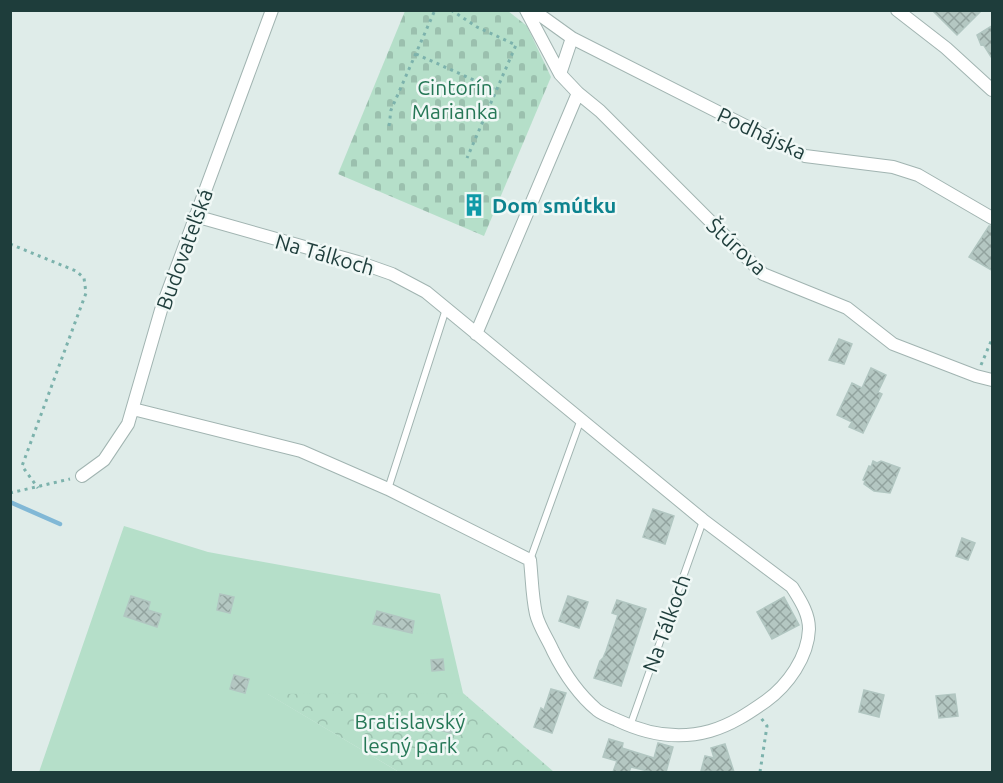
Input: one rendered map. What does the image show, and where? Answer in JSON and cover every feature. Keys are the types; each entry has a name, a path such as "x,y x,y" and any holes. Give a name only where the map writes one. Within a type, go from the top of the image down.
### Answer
{"street":[{"name":"Budovateľská","path":"82,476 104,460 128,424 161,310 272,10"},
{"name":"Štúrova","path":"526,10 560,74 763,274 847,308 893,344 993,381"},
{"path":"533,10 572,38 560,74"},
{"path":"897,10 946,48 993,90"},
{"name":"Podhájska","path":"572,38 805,156 893,167 918,175 993,218"},
{"path":"476,334 578,93"},
{"name":"Na Tálkoch","path":"195,216 392,274 426,292 703,520 792,587 802,602 809,630 797,669 774,695 755,709 735,721 710,731 681,736 653,734 630,726 598,711 579,692 561,668 537,617 530,560"},
{"path":"133,409 302,451 388,489 530,560"}],"lane":[{"path":"388,489 446,309"},
{"name":"Na Tálkoch","path":"530,560 581,419"},
{"name":"Na Tálkoch","path":"630,726 703,520"}],"path":[{"path":"389,126 391,110 435,10"},
{"path":"451,10 477,27 516,45 466,158"},
{"path":"416,54 496,90"},
{"path":"10,244 76,271 84,278 86,293 22,466 38,488"},
{"path":"976,376 993,339"},
{"path":"10,493 82,476"},
{"path":"755,709 767,726 760,772"}],"green space":[{"name":"Cintorín Marianka","path":"405,11 508,11 527,26 551,77 484,236 338,174"},
{"path":"124,526 208,552 440,594 463,693 268,694 399,772 39,772"},
{"name":"Bratislavský lesný park","path":"266,693 463,693 554,772 399,772"}],"building":[{"path":"932,10 982,10 957,35"},
{"path":"993,25 993,60 983,44 981,45 977,35"},
{"path":"989,226 993,226 993,271 969,257"},
{"path":"839,339 852,344 844,364 829,360"},
{"path":"871,368 886,375 878,392 882,394 863,433 849,427 852,422 837,415 852,383 862,388"},
{"path":"873,461 877,463 881,461 900,468 890,493 874,491 864,484 863,480"},
{"path":"653,509 674,516 665,544 643,537"},
{"path":"962,538 975,543 968,560 956,556"},
{"path":"220,594 234,597 230,613 217,610"},
{"path":"131,596 150,602 148,610 161,614 157,627 124,616"},
{"path":"568,596 588,602 579,628 559,621"},
{"path":"784,597 799,625 772,639 757,612"},
{"path":"617,600 646,609 621,686 594,678 618,615 612,613"},
{"path":"377,611 414,621 412,633 373,624"},
{"path":"443,659 444,670 432,671 431,660"},
{"path":"234,675 249,679 245,693 230,689"},
{"path":"551,689 566,693 552,733 534,727 541,708 544,710"},
{"path":"864,690 884,695 879,717 859,712"},
{"path":"955,694 958,716 939,718 936,696"},
{"path":"444,715 455,717 451,733 440,730"},
{"path":"609,739 623,743 622,748 654,758 658,743 673,747 666,772 652,772 631,767 629,772 613,772 617,761 603,757"},
{"path":"725,744 734,772 701,771 705,756 714,758 711,748"}],"waterway":[{"path":"10,502 60,524"}],"place":[{"name":"Dom smútku","path":"474,205"}]}
